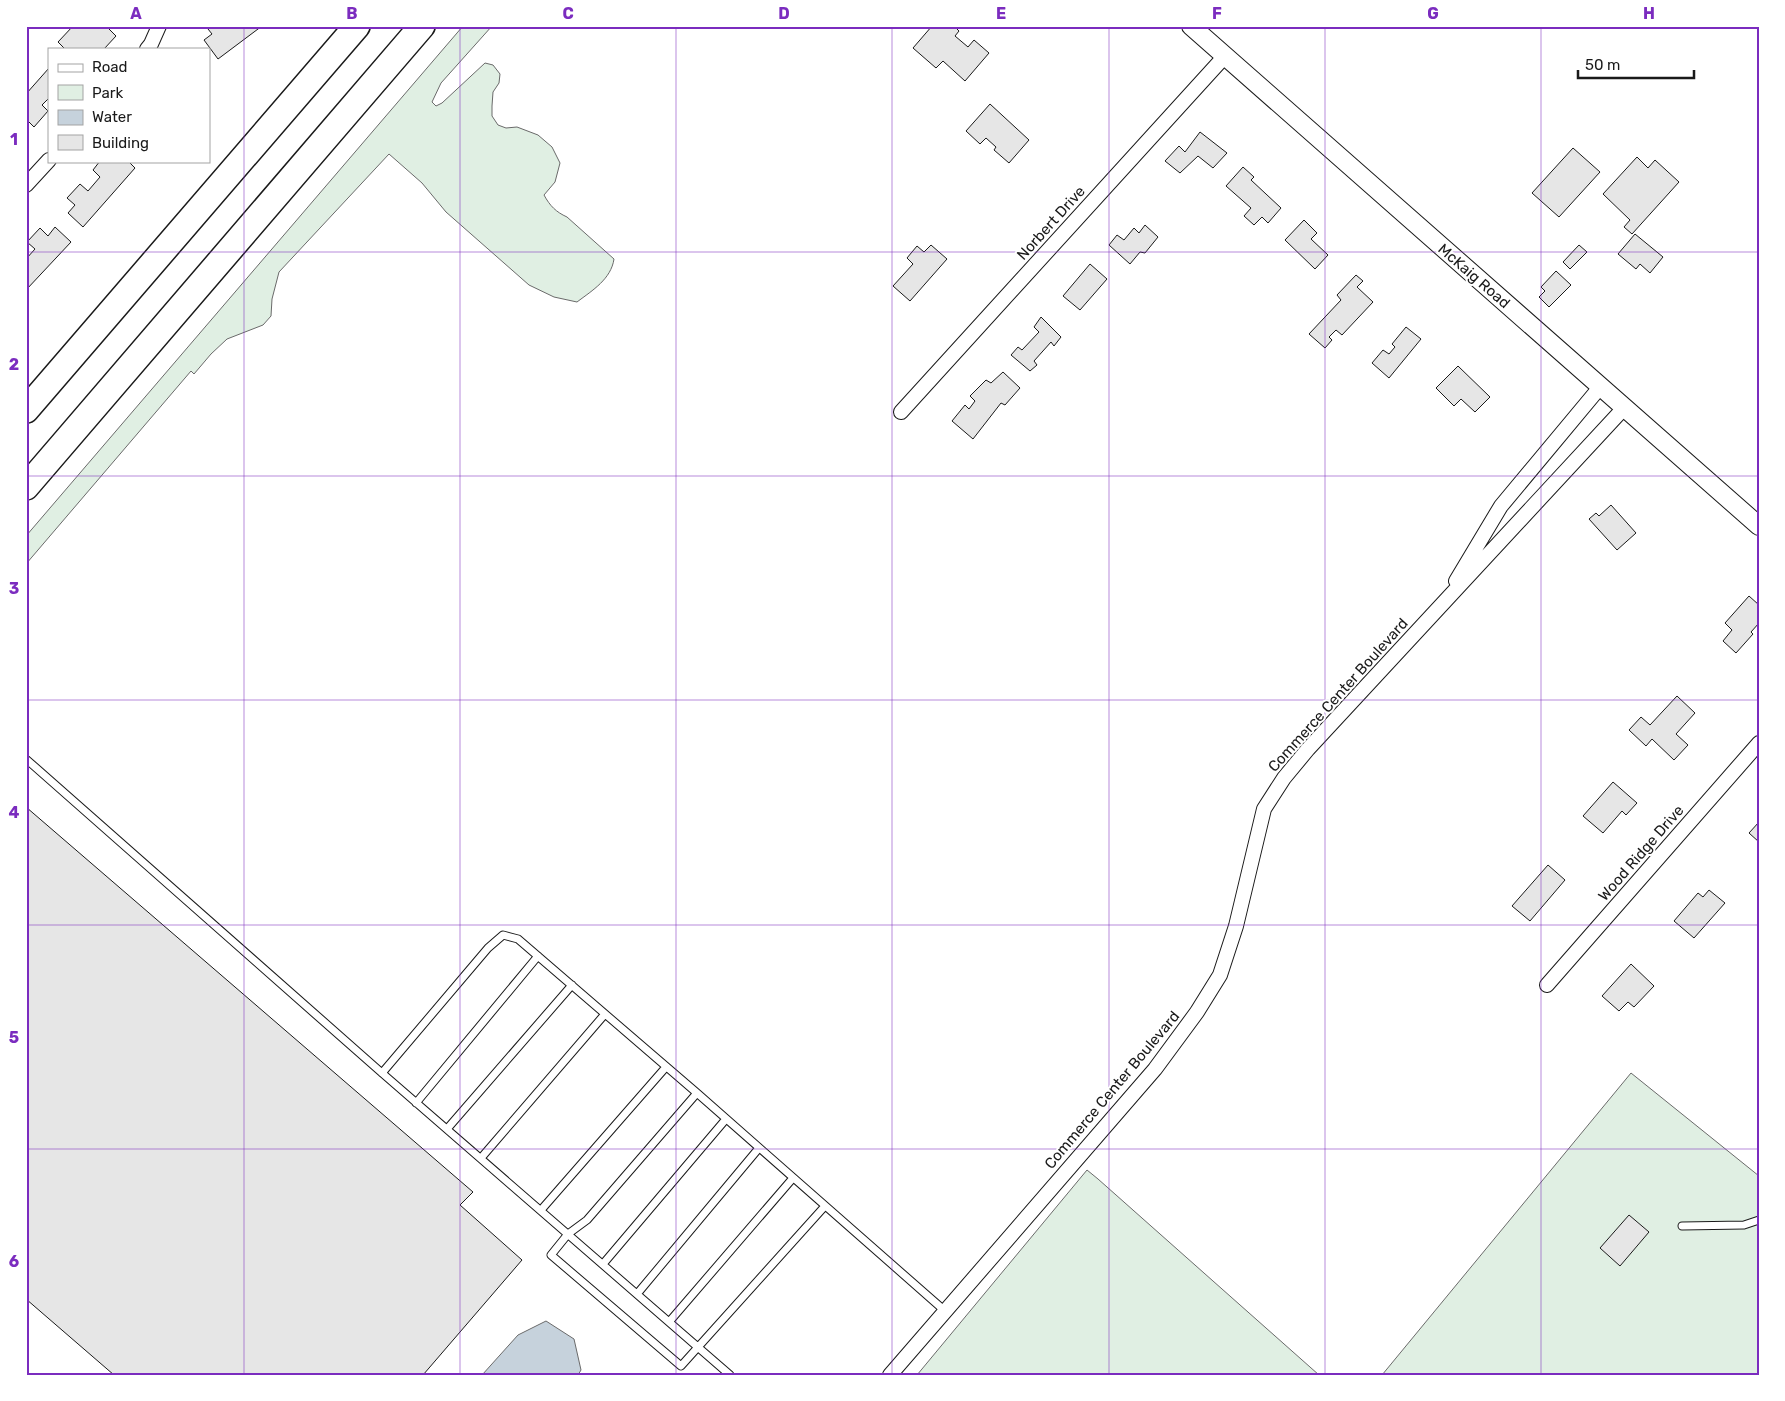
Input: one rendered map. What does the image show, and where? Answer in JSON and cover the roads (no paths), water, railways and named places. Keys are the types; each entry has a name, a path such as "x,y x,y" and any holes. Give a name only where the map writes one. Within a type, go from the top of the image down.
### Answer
{"highway":[{"path":"26,410 357,26"},
{"path":"26,487 422,26"}],"street":[{"path":"148,48 160,26"},
{"name":"McKaig Road","path":"1190,26 1759,526"},
{"name":"Norbert Drive","path":"901,412 1225,56"},
{"path":"26,185 48,161"},
{"name":"Commerce Center Boulevard","path":"1441,606 1501,506 1601,386"},
{"name":"Commerce Center Boulevard","path":"890,1375 1155,1069 1197,1012 1220,976 1236,926 1264,808 1284,778 1308,749 1624,408"},
{"name":"Wood Ridge Drive","path":"1548,985 1759,743"}],"lane":[{"path":"26,759 382,1073 730,1375"},
{"path":"382,1073 488,948 503,935 518,938 945,1311"},
{"path":"416,1102 538,956"},
{"path":"447,1129 572,985"},
{"path":"481,1158 606,1014"},
{"path":"541,1210 666,1067"},
{"path":"697,1094 587,1220 568,1234 551,1255 681,1366 824,1206"},
{"path":"603,1264 726,1119"},
{"path":"637,1294 759,1148"},
{"path":"669,1322 793,1178"},
{"path":"1682,1226 1744,1225 1759,1220"}],"water":[{"path":"546,1321 574,1339 581,1370 578,1375 482,1375 518,1335"}]}
